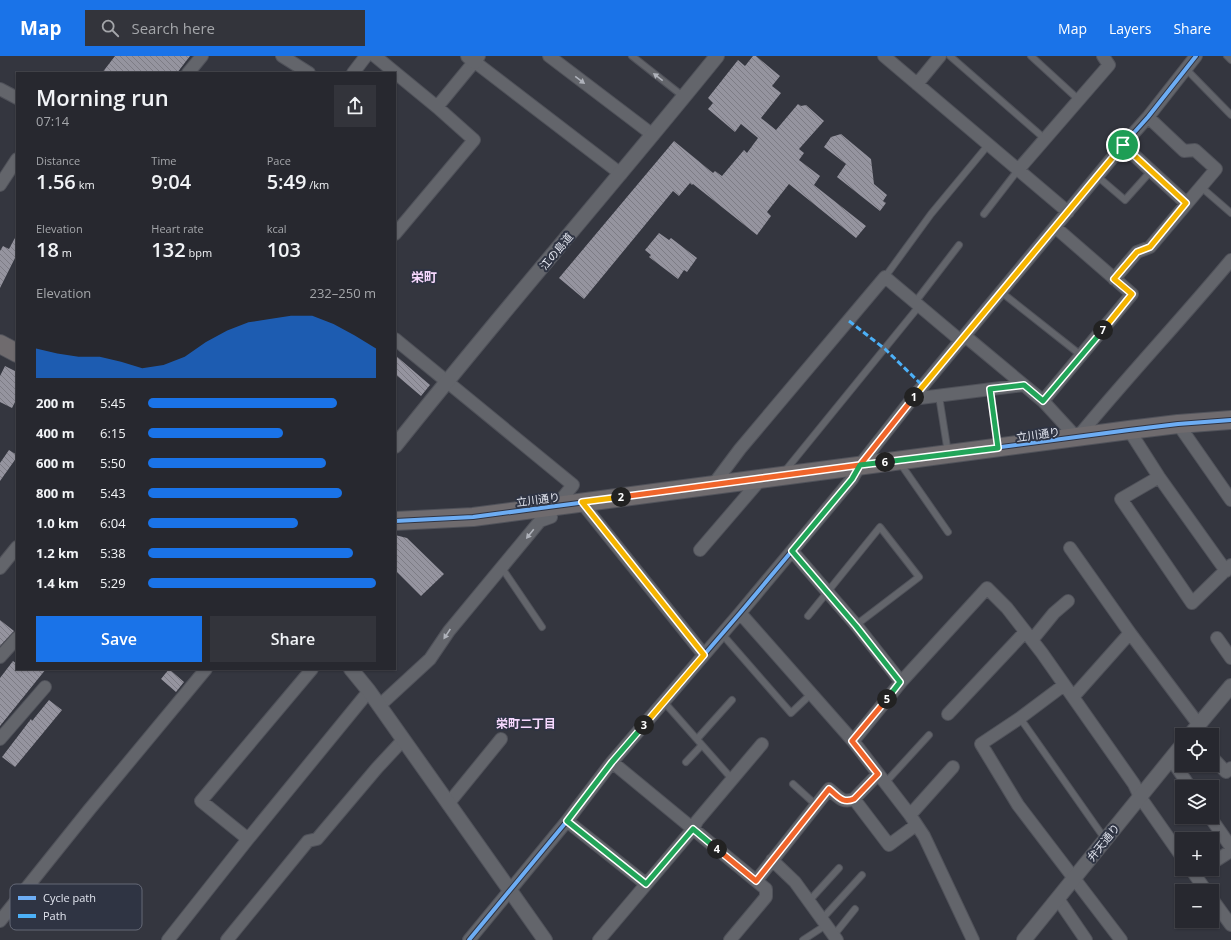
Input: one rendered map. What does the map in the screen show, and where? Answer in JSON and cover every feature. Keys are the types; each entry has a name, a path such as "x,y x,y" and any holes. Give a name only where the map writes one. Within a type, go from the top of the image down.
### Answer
{"main road":[{"path":"0,344 16,352"},
{"name":"立川通り","path":"396,521 472,517 1129,430 1231,420"}],"street":[{"path":"189,72 202,56"},
{"path":"282,56 302,71"},
{"path":"354,72 366,56"},
{"path":"374,56 394,72"},
{"path":"549,56 653,135"},
{"name":"江の島道","path":"396,445 447,381 621,174 717,56"},
{"path":"884,56 1068,212"},
{"path":"917,84 940,56"},
{"path":"1018,170 1109,65 1103,56"},
{"path":"469,940 567,821 612,762 740,613 852,479 860,465 912,399 1097,176 1148,117 1196,56"},
{"path":"437,107 474,58 621,174"},
{"path":"396,74 437,107 474,140 396,233"},
{"path":"0,88 16,97"},
{"path":"1114,279 1137,252 1150,247 1216,169 1194,150 1184,151 1148,117"},
{"path":"1123,145 1186,203"},
{"path":"0,185 16,161"},
{"path":"1043,401 1082,356 1132,294 1055,227"},
{"path":"713,485 740,449 885,277 1024,385 1043,401 1077,438 1183,318 1231,260"},
{"path":"379,706 430,659 449,631 540,521 551,517 553,506 573,485 396,340"},
{"path":"912,399 1024,385"},
{"path":"1178,424 1231,500"},
{"path":"1129,430 1159,477 1228,568 1192,603 1121,499 1159,477"},
{"path":"700,550 761,479"},
{"path":"582,502 704,655"},
{"path":"0,568 16,548"},
{"path":"1070,548 1194,728"},
{"path":"792,551 856,626 900,682"},
{"path":"852,741 900,682 988,588 1007,608 1042,652 1134,784 1140,797 1175,847"},
{"path":"948,714 1029,636 1068,601"},
{"path":"740,613 852,741 913,820 924,836 973,940"},
{"path":"1073,696 1130,634"},
{"path":"1217,638 1231,658"},
{"path":"0,657 16,639"},
{"path":"30,884 205,670"},
{"path":"248,840 201,801 311,670"},
{"path":"352,670 369,691 545,940"},
{"path":"1064,685 1020,718 981,744 1018,806 1121,940"},
{"path":"1197,728 1231,686"},
{"path":"0,739 44,687"},
{"path":"168,940 369,691"},
{"path":"448,804 501,739"},
{"path":"228,940 308,841 317,839 377,768 403,740"},
{"path":"599,940 693,829 697,821 762,744"},
{"name":"弁天通り","path":"1024,940 1175,755"},
{"path":"1171,760 1185,780"},
{"path":"612,762 766,889 766,897 730,940"},
{"path":"1219,764 1226,772 1231,768"},
{"path":"854,799 889,845 913,820 954,767"},
{"path":"756,881 829,789 844,801 849,801 881,779"},
{"path":"567,821 646,884"},
{"path":"1215,824 1231,847"},
{"path":"1219,859 1231,851"},
{"path":"772,860 794,882 835,937"},
{"path":"1058,899 1086,940"},
{"path":"0,921 10,909"},
{"path":"1219,909 1231,925"}],"lane":[{"path":"632,56 684,97"},
{"path":"950,56 1045,139"},
{"path":"1031,56 1079,100"},
{"path":"1227,56 1231,60"},
{"path":"1186,69 1231,115"},
{"path":"885,277 931,214 989,144"},
{"path":"984,214 1018,170"},
{"path":"1097,176 1125,200 1151,171"},
{"path":"1201,187 1231,213"},
{"path":"781,476 918,303 959,245"},
{"path":"1001,292 1082,356"},
{"path":"990,389 998,448"},
{"path":"938,396 948,455"},
{"path":"898,461 948,532"},
{"path":"808,616 880,527 919,578 856,626"},
{"path":"502,568 542,627"},
{"path":"722,634 791,713 811,694"},
{"path":"697,739 732,700"},
{"path":"664,702 732,779"},
{"path":"1020,718 1105,839"},
{"path":"881,779 930,735"},
{"path":"686,762 702,745"},
{"path":"793,784 816,805"},
{"path":"809,901 839,868"},
{"path":"803,940 824,922 862,875"},
{"path":"835,937 855,909"}],"building":[{"path":"115,56 190,56 178,72 103,72"},
{"path":"753,56 756,56 780,76 772,86 781,93 761,118 776,130 798,104 801,106 806,105 824,121 799,149 804,153 799,160 820,176 814,185 866,226 856,238 789,184 767,212 771,216 757,235 690,183 679,196 673,191 584,299 559,278 674,141 713,173 715,171 722,176 744,150 747,153 758,138 741,124 735,132 708,109 713,103 708,98 738,60 745,66"},
{"path":"841,134 871,159 874,184 887,195 883,201 886,203 880,211 837,177 846,164 824,147 831,137"},
{"path":"659,233 669,240 671,238 697,258 687,272 684,270 678,279 649,257 651,255 645,250"},
{"path":"16,236 16,256 0,288 0,251 3,246 9,249"},
{"path":"396,356 430,385 421,396 396,375"},
{"path":"5,366 16,372 16,400 12,408 0,402 0,376"},
{"path":"9,450 16,454 16,458 0,481 0,463"},
{"path":"396,535 407,538 444,574 421,596 396,571"},
{"path":"0,620 14,631 0,646"},
{"path":"13,661 16,663 16,670 45,670 0,726 0,678"},
{"path":"168,670 170,670 184,682 176,692 161,679"},
{"path":"49,700 62,710 15,767 2,757 31,719 32,721"}],"marked path":[{"path":"849,321 885,349 923,386"}],"cycle path":[{"path":"469,940 567,821 612,762 740,613 852,479 860,465 912,399 1123,145 1148,117 1196,56"},
{"path":"396,521 473,517 1129,430 1231,420"}],"district":[{"name":"栄町","path":"424,277"},
{"name":"栄町二丁目","path":"526,723"}],"route":[{"path":"1123,145 912,399 860,465 582,502 704,655 612,762 567,821 646,884 693,829 756,881 829,789 844,801 849,801 854,799 878,774 852,741 900,682 856,626 792,551 852,479 860,465 998,448 990,389 1024,385 1043,401 1082,356 1132,294 1114,279 1137,252 1150,247 1186,203 1123,145"}]}
